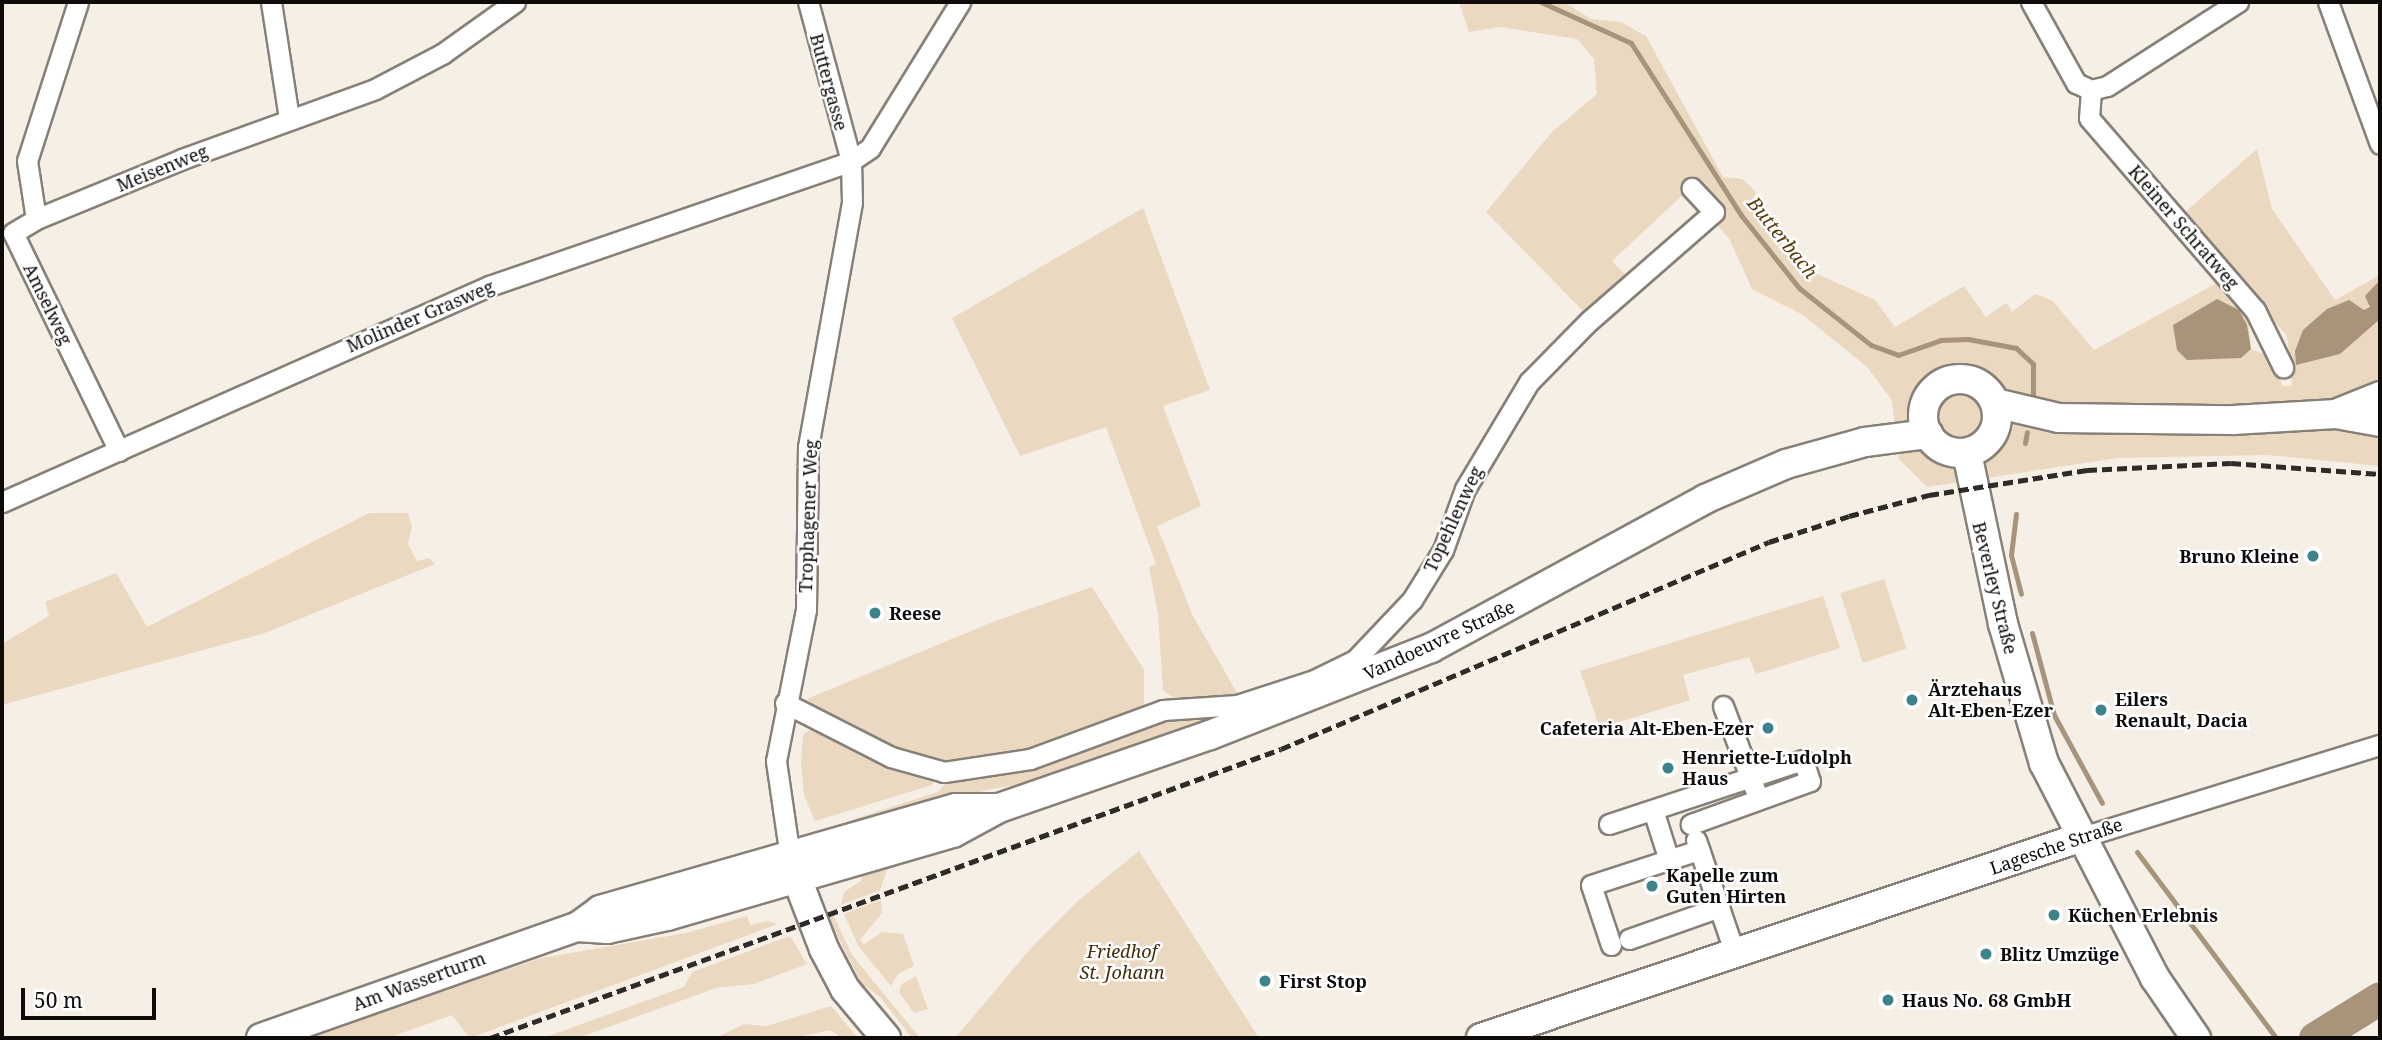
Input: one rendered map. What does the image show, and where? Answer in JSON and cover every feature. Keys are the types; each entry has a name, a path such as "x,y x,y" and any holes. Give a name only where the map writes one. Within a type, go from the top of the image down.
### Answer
{"street":[{"path":"36,219 27,161 78,2"},
{"path":"271,2 289,118"},
{"name":"Meisenweg","path":"36,219 289,118 375,89 442,54 515,2"},
{"name":"Buttergasse","path":"808,2 851,161"},
{"path":"851,161 870,148 960,2"},
{"path":"2031,2 2076,83 2091,90 2107,86 2238,2"},
{"path":"2328,2 2380,144"},
{"name":"Kleiner Schratweg","path":"2091,90 2089,118 2255,310 2283,367"},
{"name":"Molinder Grasweg","path":"2,502 489,286 851,161"},
{"name":"Trophagener Weg","path":"851,161 852,202 808,447 806,610 785,703 776,761 793,869 845,989 886,1038"},
{"name":"Topehlenweg","path":"785,703 891,757 944,772 1030,759 1163,710 1237,705 1314,680 1355,660 1412,600 1443,550 1465,489 1529,382 1589,321 1714,212 1692,188"},
{"name":"Amselweg","path":"36,219 13,233 119,451"},
{"path":"2059,418 1993,434 1967,453 1940,448 1928,434 1923,418 1926,402 1940,385 1961,379 1982,386 1995,403 2059,418 2233,420 2336,414 2380,422"},
{"path":"2336,414 2380,396"},
{"name":"Vandoeuvre Straße","path":"1864,442 1926,402"},
{"path":"1993,434 1995,403"},
{"name":"Vandoeuvre Straße","path":"793,869 956,807 999,808 1210,735 1432,648 1705,499 1786,464 1864,442 1928,434"},
{"name":"Beverley Straße","path":"1967,453 2003,624 2033,732 2082,837 2155,978 2196,1038"},
{"path":"1723,706 1758,799"},
{"name":"Lagesche Straße","path":"1481,1038 2082,837 2380,745"},
{"path":"1609,824 1684,802 1803,760 1810,781 1691,824"},
{"path":"1684,802 1735,954"},
{"path":"1653,810 1669,860"},
{"path":"1699,850 1591,885 1620,942 1720,908"},
{"name":"Am Wasserturm","path":"261,1038 577,927 600,910 793,869"}],"green space":[{"path":"1459,2 1564,2 1591,19 1621,22 1646,36 1723,177 1742,179 1754,190 1791,262 1875,300 1895,327 1964,286 1986,317 2006,303 2012,312 2035,294 2053,301 2094,350 2224,279 2249,324 2251,349 2274,358 2282,386 2292,386 2287,336 2183,214 2257,149 2272,209 2335,300 2380,275 2380,466 2267,455 2118,458 1927,487 1899,459 1892,400 1867,367 1803,315 1752,289 1729,238 1686,192 1612,261 1628,277 1585,313 1486,212 1551,133 1597,94 1594,59 1577,39 1500,27 1469,32"},
{"path":"1143,208 1210,390 1163,406 1201,506 1157,526 1193,616 1240,698 1175,699 1163,690 1158,614 1149,567 1156,564 1106,427 1020,456 952,318"},
{"path":"369,513 408,513 412,527 408,544 417,561 429,558 435,564 265,633 2,705 2,644 49,616 45,602 116,573 147,627"},
{"path":"1884,579 1907,648 1863,663 1840,593"},
{"path":"1092,587 1144,670 1144,710 1035,748 951,762 908,756 814,707 807,699 990,623"},
{"path":"1823,596 1840,648 1756,674 1749,657 1683,675 1690,700 1600,728 1580,671"},
{"path":"1240,711 1055,778 987,790 852,832 848,821 938,792 948,780 1051,760 1196,712"},
{"path":"814,728 936,777 932,785 815,821 804,795 801,763 803,734"},
{"path":"942,850 887,870 880,890 841,905 844,892 862,880 859,870"},
{"name":"Friedhof St. Johann","path":"1139,851 1259,1038 955,1038 1032,947 1079,900"},
{"path":"881,900 882,913 860,940 864,944 882,932 903,934 914,966 898,974 891,986 859,947 844,914"},
{"path":"747,916 750,925 766,921 778,924 470,1038 452,1015 388,1038 300,1038 542,958 686,933"},
{"path":"834,916 852,955 920,1038 912,1038 880,997 862,984 828,918"},
{"path":"790,936 807,964 754,984 716,988 578,1038 543,1038 684,987 692,972"},
{"path":"916,976 928,1009 914,1013 899,992 902,984"},
{"path":"831,1006 858,1038 842,1038 830,1030 794,1038 716,1038 744,1024 767,1026"}],"shaded area":[{"path":"2380,280 2380,319 2340,354 2296,365 2295,351 2303,330 2327,309 2349,300 2364,310 2370,307 2365,296"},
{"path":"2217,299 2239,310 2247,325 2251,349 2241,358 2187,360 2177,350 2173,325"}],"waterway":[{"name":"Butterbach","path":"1541,2 1631,43 1741,215 1799,288 1871,345 1898,355 1941,340 1968,339 2016,348 2033,364 2033,398"},
{"path":"2025,443 2027,432"},
{"path":"2016,514 2011,555 2021,594"},
{"path":"2032,633 2054,715 2102,803"},
{"path":"2137,852 2276,1038"},
{"path":"2315,1038 2380,998"}],"railway":[{"path":"490,1038 1281,749 1769,542 1849,516 1929,495 2087,470 2231,463 2380,474"}],"place":[{"name":"Bruno Kleine","path":"2313,556"},
{"name":"Reese","path":"875,613"},
{"name":"Ärztehaus Alt-Eben-Ezer","path":"1912,700"},
{"name":"Eilers Renault, Dacia","path":"2101,710"},
{"name":"Cafeteria Alt-Eben-Ezer","path":"1768,728"},
{"name":"Henriette-Ludolph Haus","path":"1668,768"},
{"name":"Kapelle zum Guten Hirten","path":"1652,886"},
{"name":"Küchen Erlebnis","path":"2054,915"},
{"name":"Blitz Umzüge","path":"1986,954"},
{"name":"First Stop","path":"1265,981"},
{"name":"Haus No. 68 GmbH","path":"1888,1000"}]}
